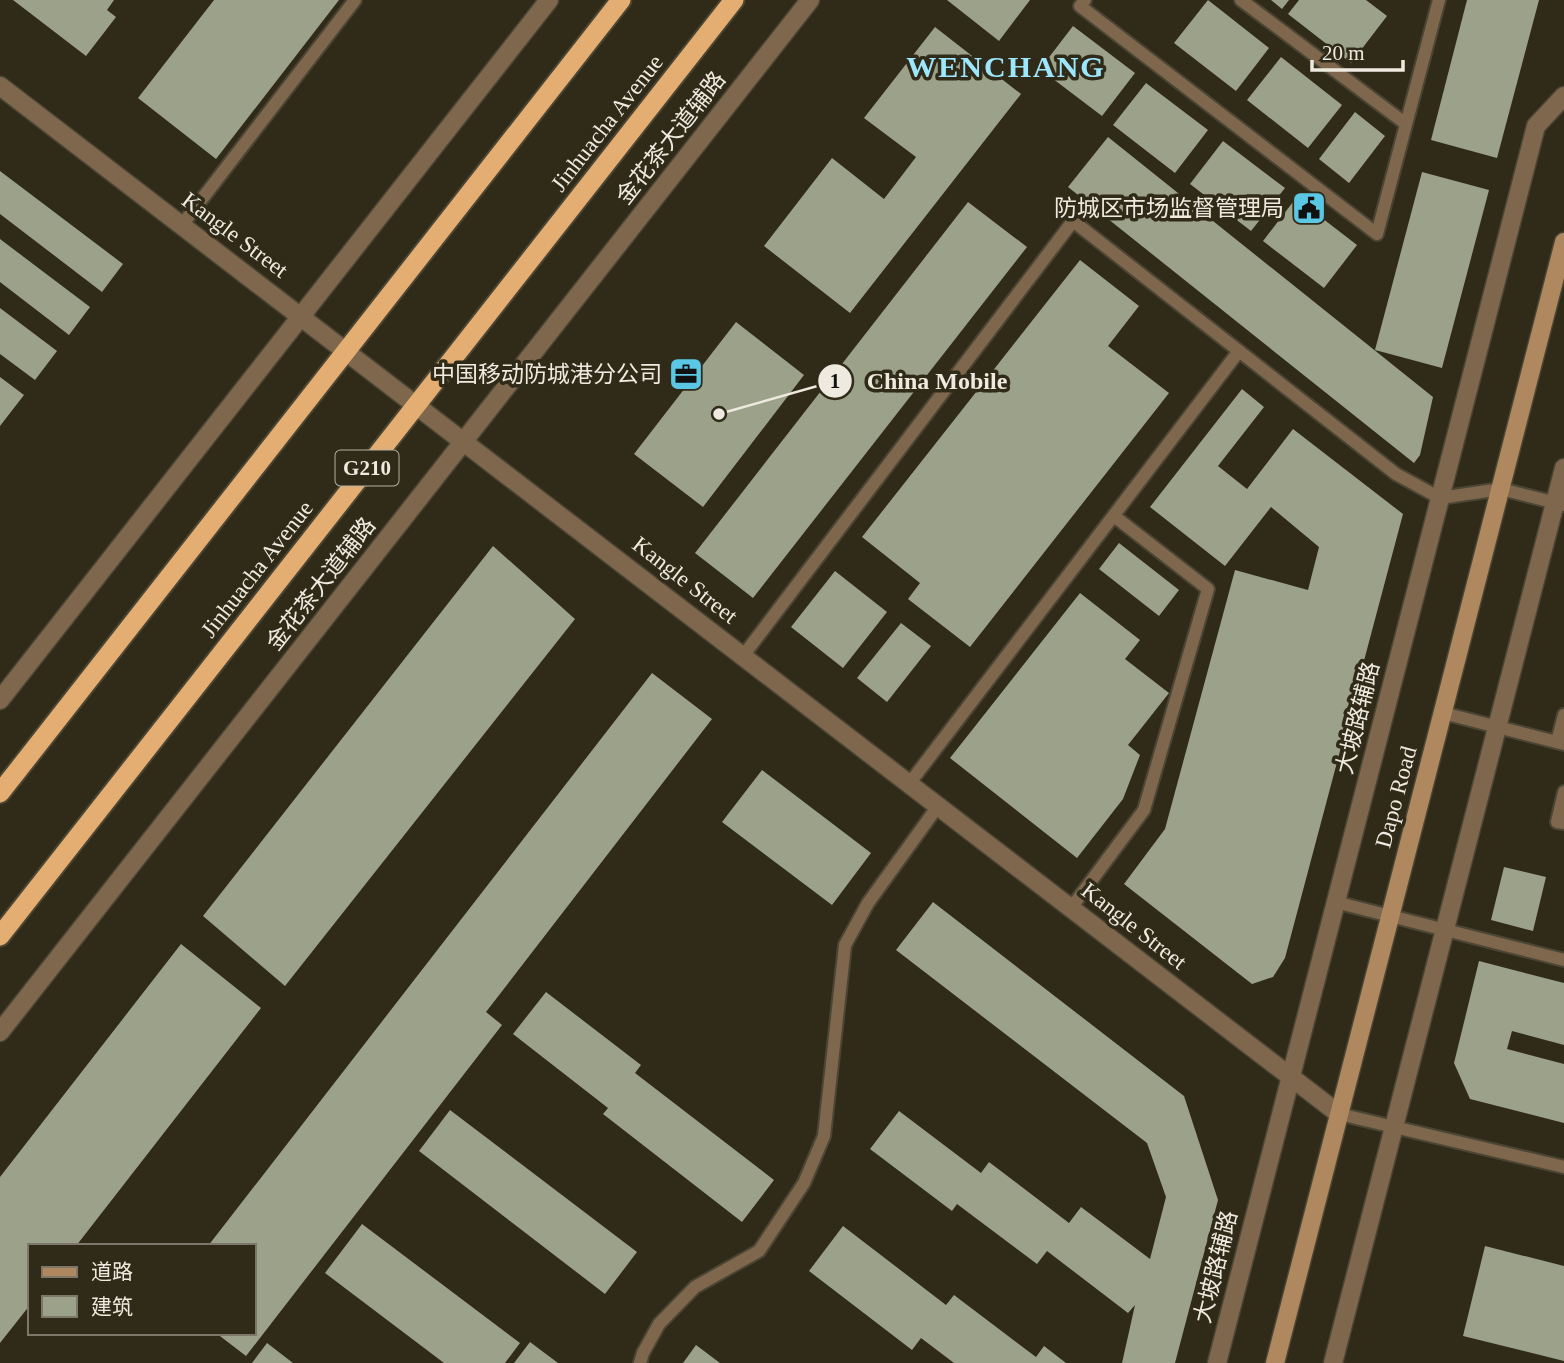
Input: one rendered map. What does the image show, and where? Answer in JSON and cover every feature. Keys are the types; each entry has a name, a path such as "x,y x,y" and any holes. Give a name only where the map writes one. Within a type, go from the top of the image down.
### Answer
{"highway":[{"path":"0,793 621,0"},
{"name":"Jinhuacha Avenue","path":"0,936 734,0"}],"main road":[{"name":"Dapo Road","path":"1275,1363 1564,242"}],"street":[{"path":"0,700 549,0"},
{"name":"金花茶大道辅路","path":"0,1032 810,0"},
{"name":"Kangle Street","path":"0,86 1339,1114"},
{"name":"大坡路辅路","path":"1217,1363 1536,126 1564,96"},
{"path":"1333,1363 1497,727 1560,504 1564,468"}],"lane":[{"path":"182,225 355,0"},
{"path":"1085,0 1080,6 1377,234 1439,0"},
{"path":"1241,0 1406,124"},
{"path":"743,656 1073,221 1396,474 1440,498 1501,489 1560,504"},
{"path":"909,784 1239,351"},
{"path":"1070,908 1144,810 1208,589 1114,516"},
{"path":"1443,713 1561,743 1564,715"},
{"path":"1564,792 1556,821 1564,823"},
{"path":"640,1363 659,1324 695,1287 759,1251 804,1183 824,1136 845,945 868,903 938,806"},
{"path":"1335,902 1564,960"},
{"path":"1339,1114 1564,1167"}],"building":[{"path":"13,0 114,0 107,10 116,17 86,56"},
{"path":"214,0 339,0 216,159 138,98"},
{"path":"947,0 1030,0 999,41"},
{"path":"1208,0 1269,48 1236,91 1174,43"},
{"path":"1271,0 1289,0 1282,9"},
{"path":"1299,0 1366,0 1387,16 1351,63 1288,14"},
{"path":"1467,0 1539,0 1497,158 1431,140"},
{"path":"1073,26 1135,73 1102,116 1040,69"},
{"path":"935,27 1021,94 850,313 764,246 832,158 884,199 916,157 864,118"},
{"path":"1281,57 1342,105 1308,148 1247,100"},
{"path":"1146,83 1208,130 1175,173 1113,125"},
{"path":"1355,112 1385,136 1349,183 1319,159"},
{"path":"1108,137 1433,397 1420,455 1414,463 1068,187"},
{"path":"1223,141 1285,188 1251,231 1190,184"},
{"path":"0,171 123,264 102,292 0,214"},
{"path":"1422,172 1489,190 1442,368 1375,350"},
{"path":"1296,198 1357,245 1324,288 1263,241"},
{"path":"968,202 1027,247 753,598 695,553"},
{"path":"0,239 90,307 69,335 0,282"},
{"path":"1080,260 1139,306 1108,346 1169,393 970,647 908,599 920,583 862,537"},
{"path":"0,308 57,351 35,380 0,354"},
{"path":"736,322 804,375 703,507 634,454"},
{"path":"0,377 24,395 0,426"},
{"path":"1242,389 1264,407 1218,466 1247,489 1293,429 1403,514 1285,958 1273,977 1252,984 1124,884 1165,829 1235,570 1308,590 1319,547 1271,507 1225,566 1150,507"},
{"path":"1119,543 1179,590 1159,616 1099,569"},
{"path":"493,546 575,619 285,986 203,916"},
{"path":"835,571 887,612 843,668 791,627"},
{"path":"1080,593 1140,640 1125,659 1169,693 1128,745 1140,755 1123,799 1077,858 950,758"},
{"path":"901,623 931,646 887,702 857,678"},
{"path":"652,673 712,719 486,1012 502,1025 246,1356 219,1335 256,1335 256,1244 210,1244"},
{"path":"762,770 871,853 832,905 722,822"},
{"path":"1504,867 1546,877 1533,931 1491,920"},
{"path":"933,902 1184,1096 1218,1200 1175,1363 1122,1363 1135,1305 1128,1313 1047,1251 1037,1264 957,1204 952,1211 870,1149 899,1111 981,1173 989,1162 1069,1223 1081,1207 1150,1259 1166,1197 1147,1143 896,950"},
{"path":"181,944 261,1008 78,1244 28,1244 28,1308 0,1343 0,1177"},
{"path":"1479,961 1564,983 1564,1045 1512,1031 1507,1049 1564,1064 1564,1123 1470,1099 1454,1063"},
{"path":"546,992 641,1065 635,1073 774,1180 742,1222 603,1114 608,1108 513,1034"},
{"path":"450,1110 637,1252 605,1294 419,1151"},
{"path":"362,1224 520,1343 505,1363 444,1363 325,1273"},
{"path":"843,1226 946,1305 954,1295 1036,1357 1044,1346 1066,1363 954,1363 921,1338 912,1350 809,1271"},
{"path":"1485,1246 1564,1266 1564,1361 1463,1336"},
{"path":"530,1342 558,1363 514,1363"},
{"path":"267,1343 293,1363 252,1363"},
{"path":"696,1345 720,1363 683,1363"}],"place":[{"name":"防城区市场监督管理局","path":"1309,208"},
{"name":"中国移动防城港分公司","path":"686,374"},
{"name":"China Mobile","path":"719,414"}],"district":[{"name":"WENCHANG","path":"1006,66"}]}
